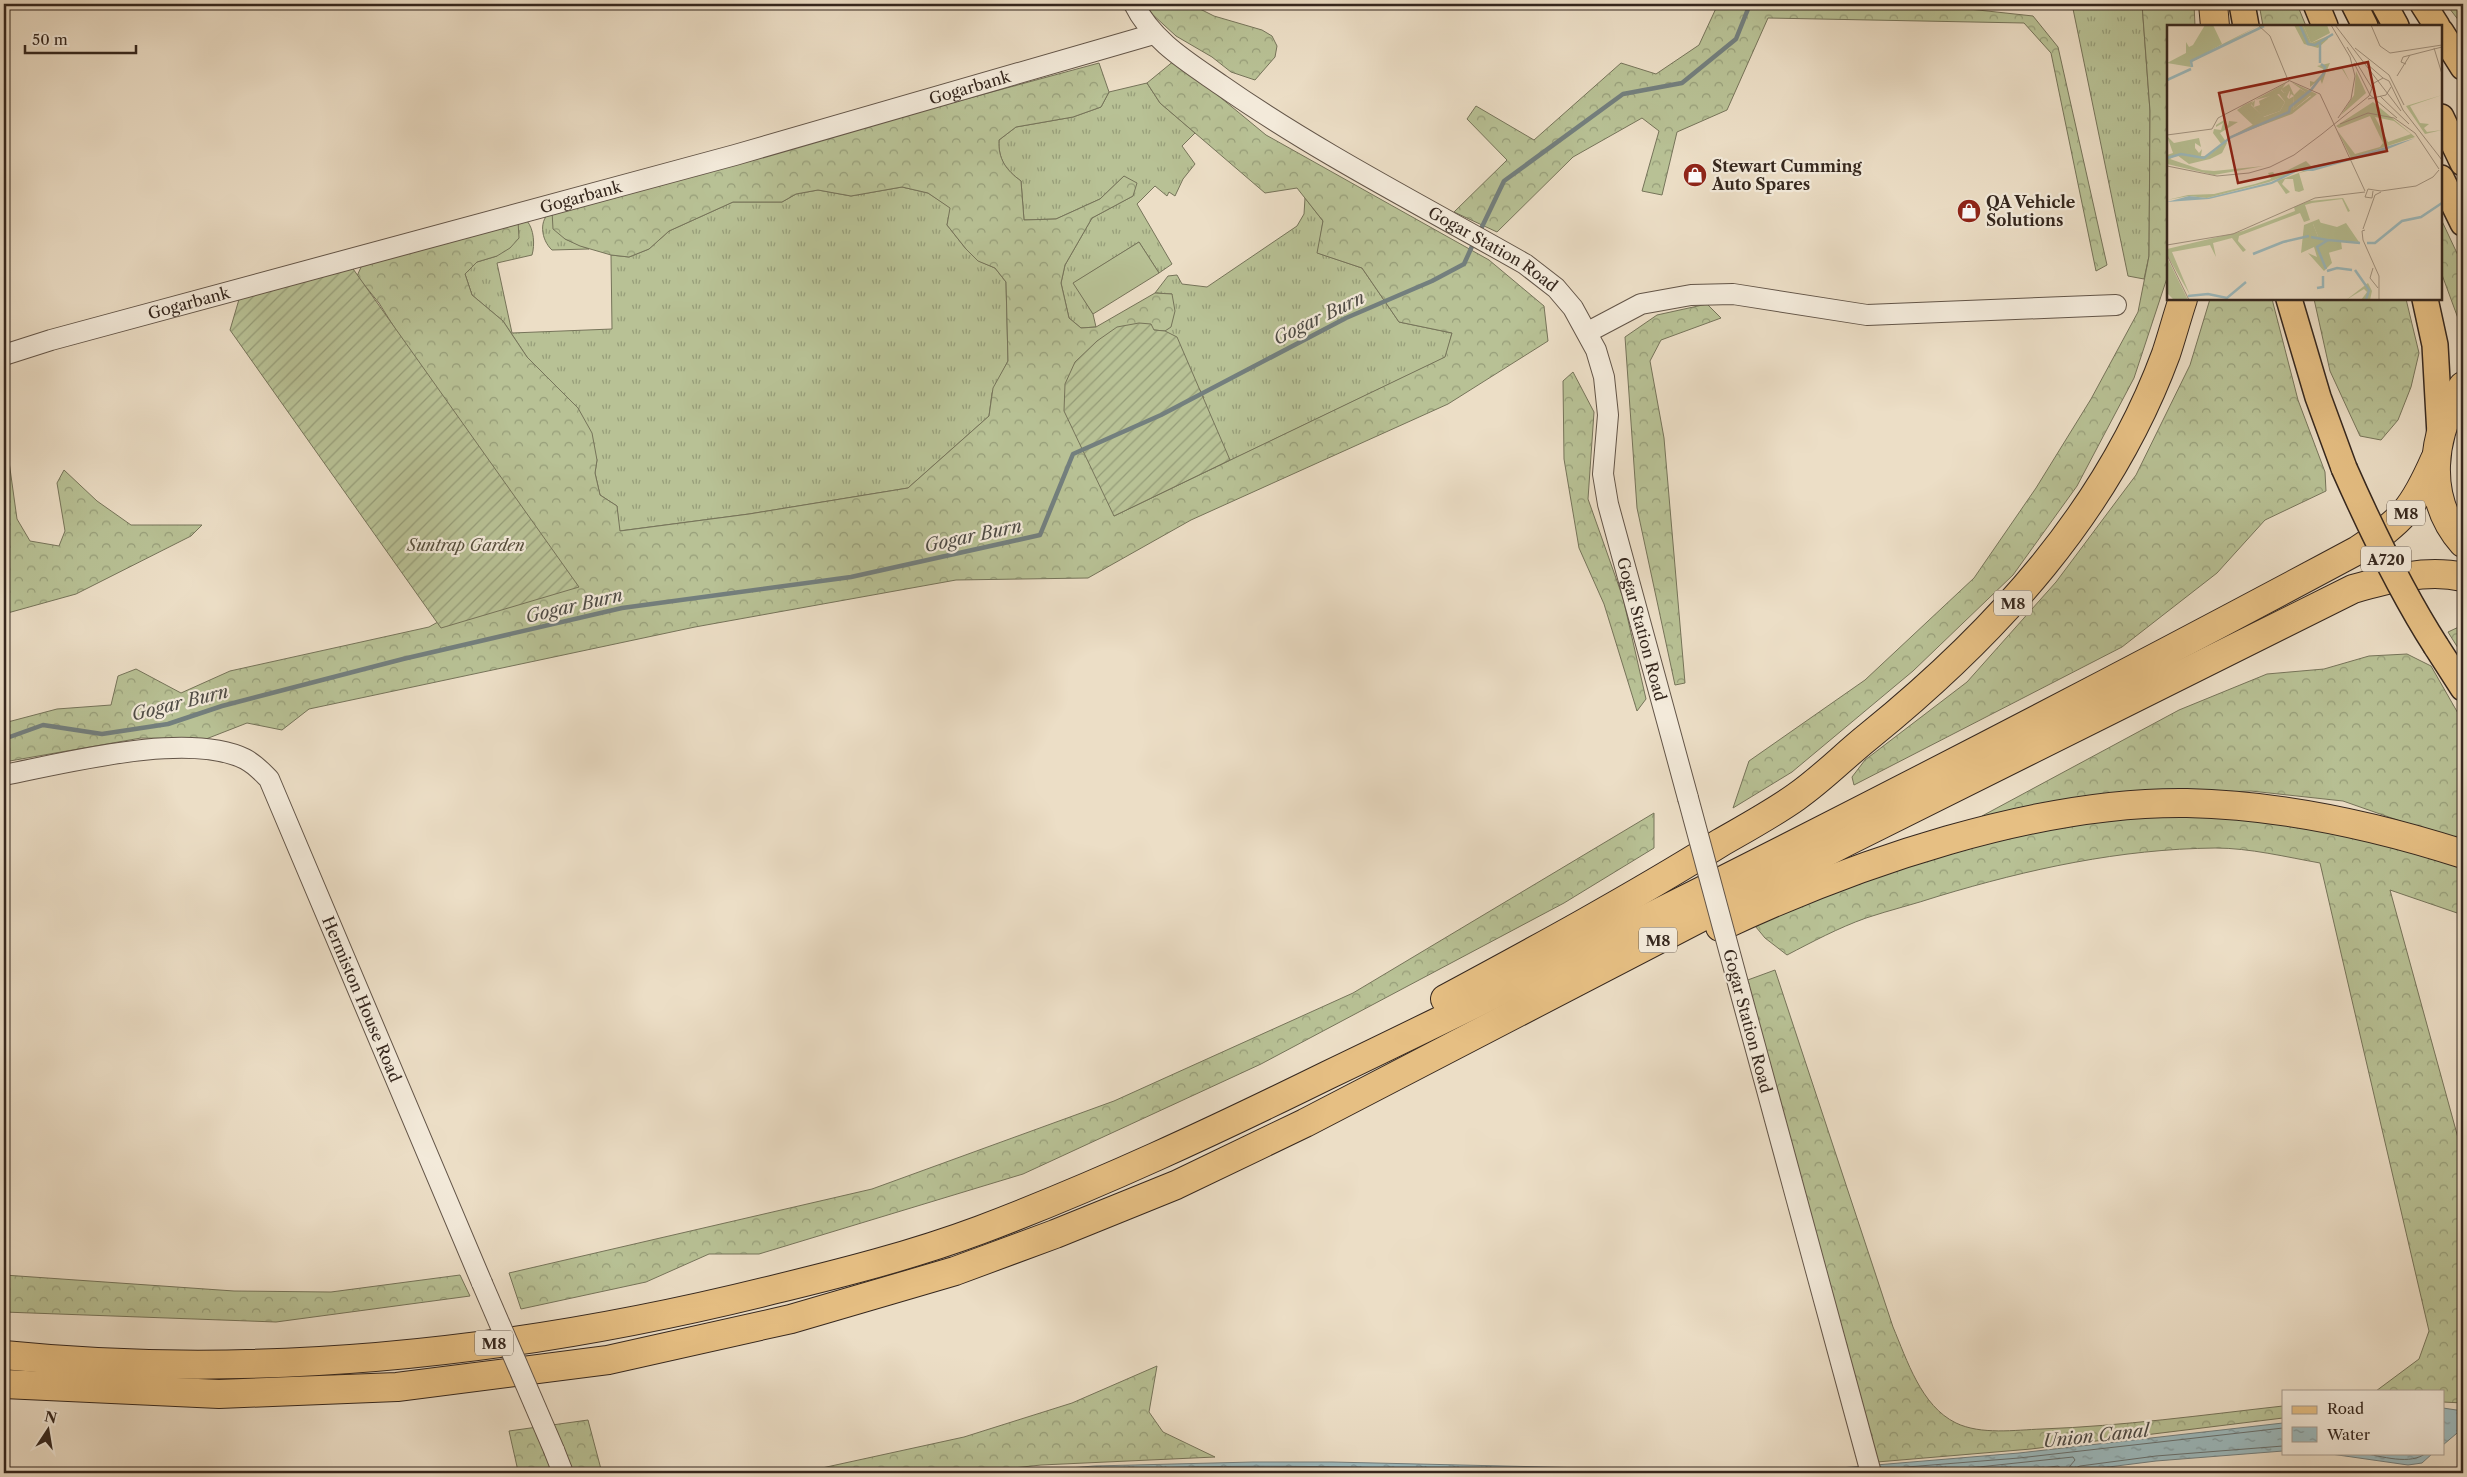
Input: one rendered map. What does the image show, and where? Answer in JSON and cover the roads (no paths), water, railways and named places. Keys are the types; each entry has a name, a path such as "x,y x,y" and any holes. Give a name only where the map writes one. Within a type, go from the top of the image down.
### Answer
{"highway":[{"path":"2213,4 2215,25"},
{"name":"M8","path":"1205,1135 1346,1050 1577,927 1743,831 1820,780 1867,738 1911,703 2008,609 2073,528 2100,487 2146,401 2166,354 2183,300"},
{"path":"2463,386 2447,412 2438,447 2436,488 2440,504 2451,526 2463,543"},
{"name":"M8","path":"4,1355 215,1365 403,1355 554,1335 699,1308 843,1273 945,1241 1091,1186 1205,1135 1495,995 2114,680 2358,550 2388,531 2407,513 2419,494 2438,447"},
{"name":"M8","path":"1305,1123 1837,847 2353,589 2407,576 2429,574 2463,577"},
{"name":"M8","path":"4,1384 219,1394 397,1387 608,1360 791,1320 955,1271 1055,1234 1176,1185 1746,915 1856,871 1984,830 2078,812 2186,803 2285,811 2320,817 2384,830 2463,854"}],"main road":[{"path":"2242,4 2246,25"},
{"path":"2316,4 2325,25"},
{"path":"2354,4 2365,25"},
{"path":"2384,4 2395,25"},
{"path":"2423,4 2436,25"},
{"path":"2442,34 2463,68"},
{"path":"2442,119 2463,163"},
{"path":"2442,180 2463,223"},
{"name":"A720","path":"2289,300 2318,397 2344,468 2401,588 2463,688"},
{"path":"2425,300 2435,345 2438,447"}],"street":[{"name":"Gogar Station Road","path":"1134,4 1142,20 1168,48 1279,125 1525,264 1556,288 1573,308 1588,332 1604,377 1608,415 1604,474 1608,504 1871,1473"},
{"name":"Gogarbank","path":"4,355 51,340 735,155 1154,34"},
{"path":"1588,332 1642,304 1691,295 1733,294 1867,315 2116,305"},
{"name":"Hermiston House Road","path":"4,775 94,757 164,749 202,749 230,754 246,760 269,779 563,1473"}],"water":[{"path":"2444,1408 2463,1411 2463,1428 2444,1444"},
{"path":"2282,1423 2282,1451 2156,1461 2061,1473 1007,1473 1094,1466 1253,1462 1332,1462 1674,1470 1840,1468 2019,1453"},
{"path":"2331,1454 2432,1454 2422,1463 2408,1465"}],"waterway":[{"name":"Gogar Burn","path":"1479,233 1504,181 1623,94 1682,83 1736,39 1750,4"},
{"name":"Gogar Burn","path":"4,739 43,725 102,734 168,724 222,706 403,659 622,608 851,577 1040,535 1073,454 1161,415 1346,318 1432,281 1464,264 1474,242"}],"place":[{"name":"Stewart Cumming Auto Spares","path":"1695,175"},
{"name":"QA Vehicle Solutions","path":"1969,211"}],"park label":[{"name":"Suntrap Garden","path":"466,545"}],"water label":[{"name":"Union Canal","path":"2096,1436"}]}
